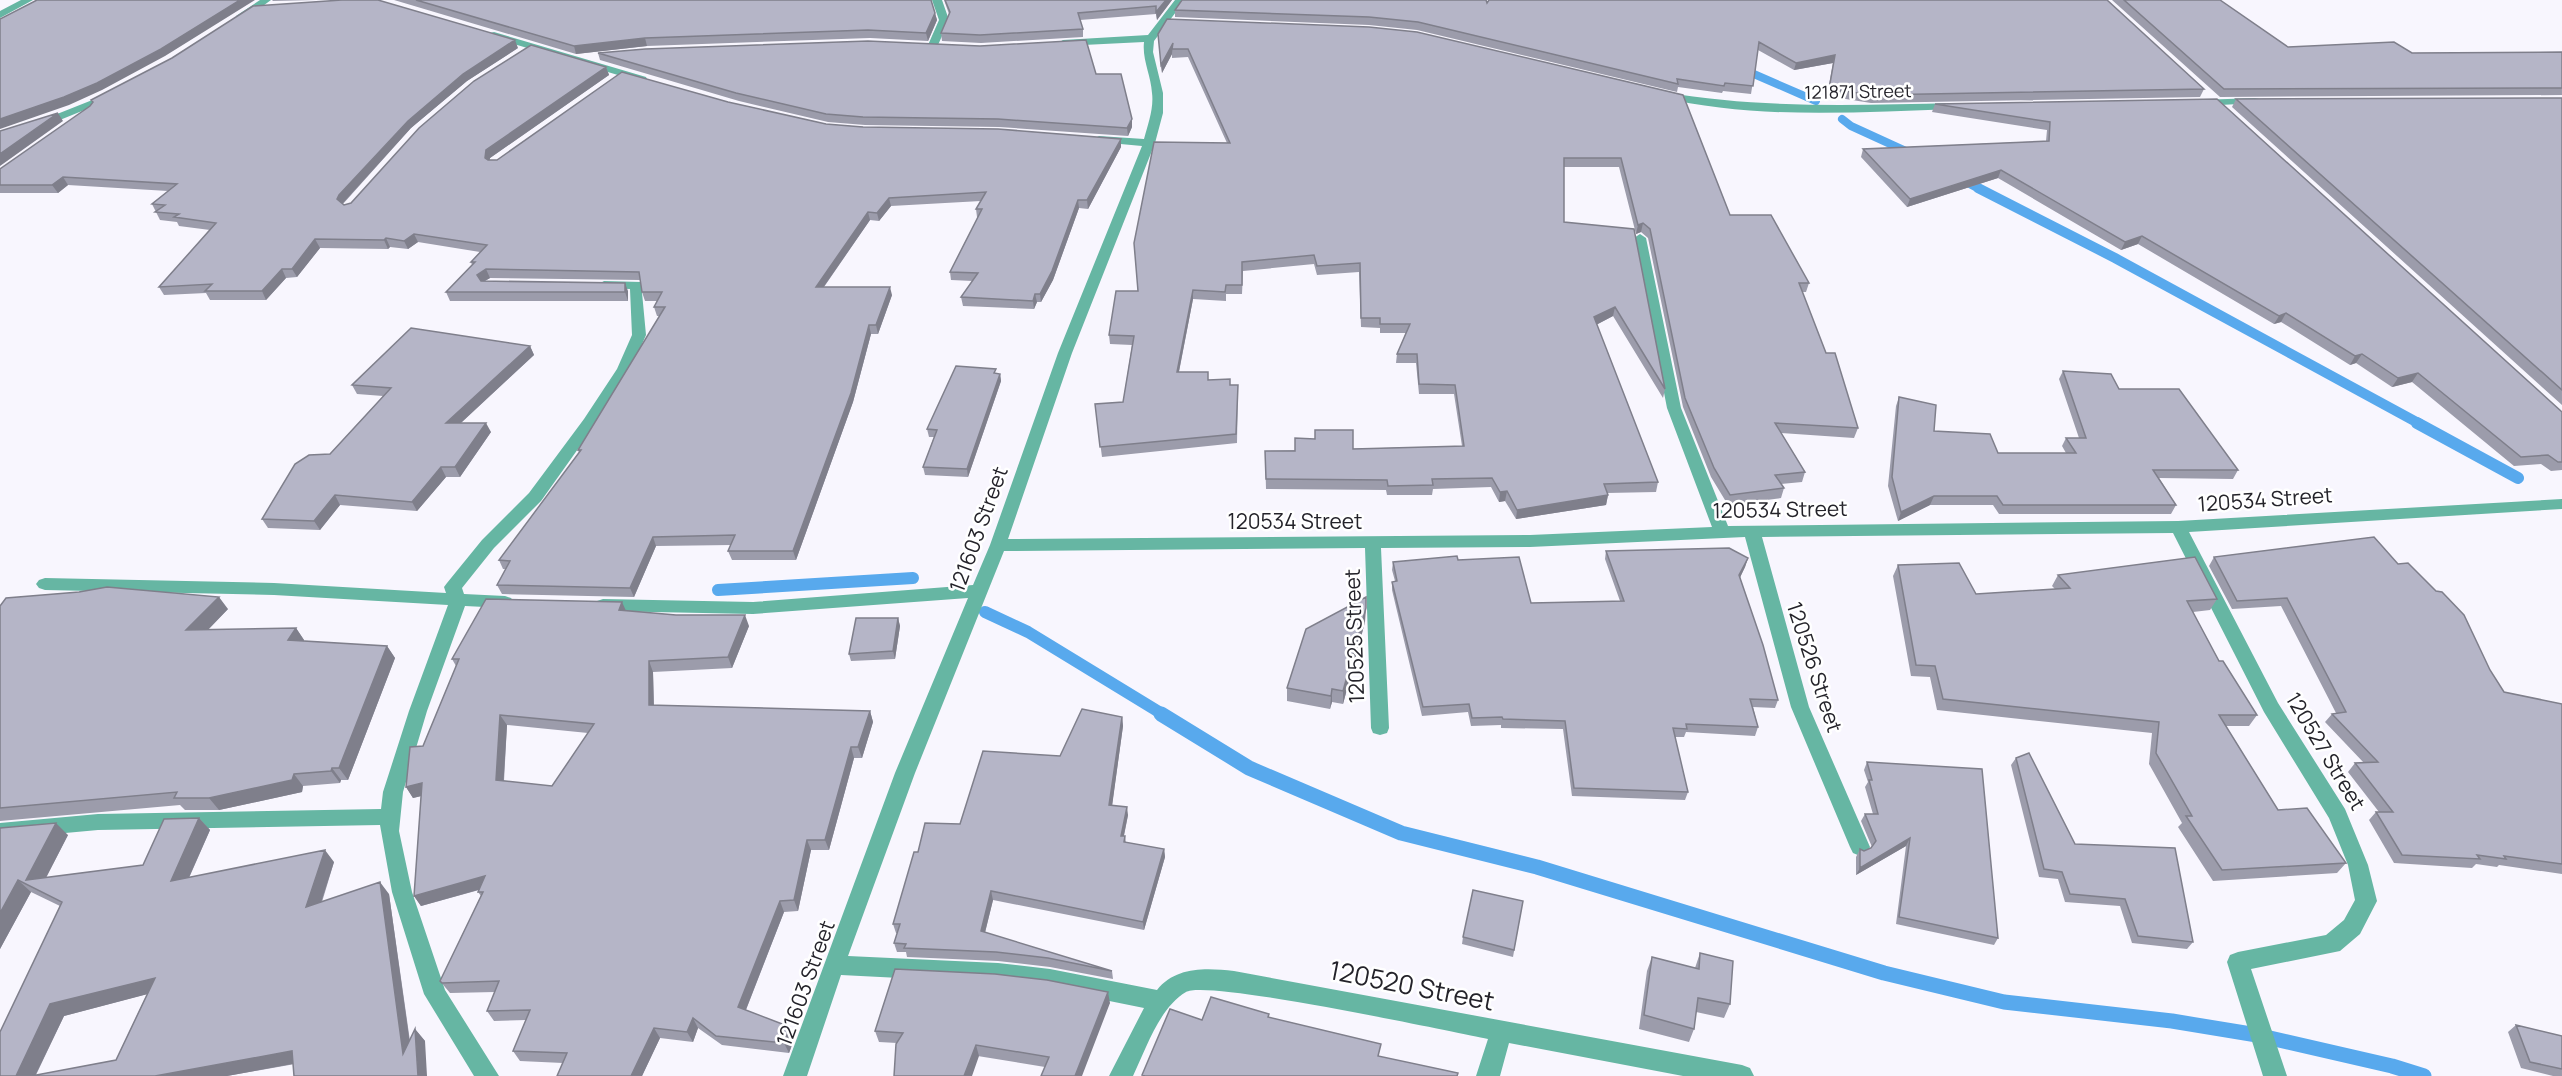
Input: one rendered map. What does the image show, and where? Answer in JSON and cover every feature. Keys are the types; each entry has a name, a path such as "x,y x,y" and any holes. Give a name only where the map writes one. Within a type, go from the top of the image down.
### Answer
{"street":[{"path":"0,15 28,0"},
{"path":"937,0 944,20 929,45 949,46"},
{"path":"1050,44 1152,38 1169,22 1180,0"},
{"path":"228,26 255,8 271,3"},
{"path":"480,31 525,50 574,57 656,83"},
{"name":"121603 Street","path":"795,1076 905,774 998,545 1065,353 1149,143 1157,113 1158,93 1148,52 1149,41 1152,38"},
{"path":"574,57 596,55"},
{"path":"605,85 622,73"},
{"path":"2203,88 2236,118"},
{"path":"0,135 46,122 119,92"},
{"name":"121871 Street","path":"1656,93 1749,107 1822,109 1964,106"},
{"path":"73,123 101,101"},
{"path":"2185,103 2266,101"},
{"path":"1090,138 1149,143"},
{"path":"1640,238 1674,408 1722,532"},
{"path":"487,1076 435,994 402,892 389,831 393,792 418,711 458,601 453,587 488,544 535,497 618,378 639,335 636,285 591,285"},
{"name":"120534 Street","path":"998,545 1530,541 1752,531 2178,527 2562,504"},
{"name":"120527 Street","path":"2178,527 2271,707 2338,815 2358,865 2367,901 2352,927 2332,944 2238,962 2275,1074"},
{"name":"120526 Street","path":"1752,531 1800,707 1860,847"},
{"name":"120525 Street","path":"1372,543 1380,728"},
{"path":"45,584 274,589 516,603"},
{"path":"586,605 753,608 980,591"},
{"path":"0,831 98,822 390,817"},
{"path":"834,965 998,973 1050,979 1161,1001"},
{"name":"120520 Street","path":"1121,1076 1161,1001 1174,987 1188,980 1214,979 1742,1076"},
{"path":"1488,1076 1501,1032"}],"building":[{"path":"37,0 240,0 161,49 97,83 0,119 0,19"},
{"path":"378,0 515,40 463,74 408,121 339,195 337,199 344,205 351,203 419,128 474,81 531,45 606,67 486,150 485,158 488,160 497,160 622,72 728,102 826,124 863,127 998,129 1121,139 1087,200 1078,200 1052,271 1040,294 1035,294 1033,301 961,297 978,273 950,272 982,209 976,209 986,192 889,198 877,213 868,212 816,287 890,287 876,325 869,325 851,393 793,551 728,551 735,535 653,537 630,588 497,585 510,561 499,560 581,450 578,450 665,307 654,307 662,292 642,292 639,272 486,269 477,275 481,281 625,283 625,292 446,292 475,262 471,262 487,245 414,234 404,241 386,238 384,240 315,239 292,269 282,269 262,291 205,291 212,284 159,287 216,223 174,217 179,214 155,212 165,205 152,204 177,184 63,177 52,185 0,185 0,169 90,106 93,102 91,100 172,58 253,6"},
{"path":"416,0 931,0 935,13 926,33 868,30 645,38 574,46"},
{"path":"945,0 1166,0 1156,12 1156,6 1078,13 1083,29 980,35 941,33 950,12"},
{"path":"1182,0 1486,0 1487,3 1489,0 2107,0 2204,89 1873,95 1829,89 1835,55 1796,63 1759,42 1753,86 1725,83 1724,86 1677,79 1678,84 1418,22 1369,17 1175,10"},
{"path":"2124,0 2220,0 2288,47 2394,42 2412,53 2562,52 2562,88 2224,89"},
{"path":"1167,19 1369,27 1417,32 1683,95 1730,215 1771,215 1809,283 1799,283 1826,353 1835,353 1858,428 1775,423 1805,472 1775,475 1784,488 1730,495 1714,468 1685,398 1650,229 1643,223 1638,225 1621,158 1564,158 1564,222 1634,229 1665,389 1615,307 1594,317 1658,482 1604,484 1608,495 1517,510 1507,491 1500,492 1492,478 1432,479 1433,485 1388,486 1387,480 1266,479 1265,451 1295,451 1295,438 1315,439 1315,430 1353,430 1353,449 1464,446 1455,385 1419,384 1417,354 1397,354 1410,324 1380,324 1380,318 1361,318 1360,263 1317,266 1314,255 1242,262 1242,285 1226,285 1225,292 1193,290 1177,372 1208,372 1208,380 1230,379 1230,385 1238,385 1236,434 1100,447 1095,404 1123,402 1134,336 1109,335 1116,291 1138,291 1134,243 1154,142 1230,143 1188,49 1172,49 1173,43 1161,65 1158,34"},
{"path":"1086,40 1096,74 1121,74 1132,119 1127,128 998,119 863,117 826,114 736,93 598,53 645,49 868,41 980,46"},
{"path":"2562,98 2562,390 2236,99"},
{"path":"2217,99 2562,412 2562,462 2548,455 2521,457 2418,373 2398,378 2362,354 2355,356 2286,313 2279,316 2142,236 2125,242 2001,170 1910,199 1863,149 2049,141 2050,122 1935,104"},
{"path":"58,113 0,154 0,131"},
{"path":"411,328 530,346 446,423 486,423 455,467 441,467 412,502 335,495 314,521 262,519 295,464 309,455 330,454 391,388 352,385"},
{"path":"956,366 996,369 994,373 1000,374 967,469 923,467 937,430 927,429"},
{"path":"2063,371 2111,374 2119,389 2179,389 2238,470 2153,470 2176,505 2003,505 1997,496 1934,496 1901,512 1892,477 1899,397 1936,405 1934,431 1990,434 1998,453 2076,453 2066,438 2086,438"},
{"path":"2374,537 2398,564 2408,563 2436,591 2442,592 2464,615 2490,670 2504,692 2562,704 2562,864 2504,856 2506,859 2477,855 2480,859 2402,855 2376,812 2393,812 2355,763 2378,762 2332,714 2346,712 2287,598 2237,601 2214,557"},
{"path":"1729,548 1748,558 1739,575 1763,645 1778,700 1750,699 1758,727 1686,724 1687,729 1673,728 1688,792 1574,788 1565,721 1503,719 1502,717 1472,718 1469,704 1423,707 1392,582 1397,581 1393,562 1457,556 1458,560 1519,557 1531,603 1624,601 1606,551"},
{"path":"2195,557 2217,599 2187,601 2219,661 2223,661 2257,715 2219,715 2278,810 2307,808 2346,863 2222,870 2186,816 2192,816 2156,753 2159,722 1943,699 1935,666 1916,665 1898,565 1959,563 1976,594 2070,588 2058,575"},
{"path":"107,587 219,597 186,630 296,628 288,640 387,646 339,768 332,768 331,771 294,774 292,780 209,798 174,798 177,792 0,808 0,606 6,598 79,592"},
{"path":"1366,597 1366,608 1343,691 1332,689 1331,696 1287,688 1306,629"},
{"path":"486,599 622,602 619,610 676,615 745,615 728,657 649,661 649,705 870,711 858,747 851,747 825,840 807,840 794,900 780,901 738,1007 790,1027 784,1043 716,1036 693,1018 687,1032 654,1028 631,1076 557,1076 567,1053 513,1051 530,1010 487,1011 499,981 442,983 440,981 483,892 478,892 485,876 414,896 422,783 406,787 410,747 423,746 459,659 452,659","holes":["500,715 594,724 552,786 496,780"]},
{"path":"856,618 898,618 893,651 849,654"},
{"path":"1082,709 1122,717 1109,805 1127,807 1121,836 1125,836 1124,842 1164,849 1143,922 991,891 981,931 1112,971 1048,958 996,952 904,948 906,944 894,943 900,924 893,924 914,852 918,852 925,823 960,824 983,751 1060,756"},
{"path":"2029,753 2075,844 2175,848 2193,942 2138,936 2125,899 2070,894 2062,872 2044,869 2016,758"},
{"path":"1867,762 1982,769 1998,938 1899,917 1910,838 1860,868 1860,849 1864,851 1871,848 1876,841 1865,814 1878,814"},
{"path":"199,818 171,881 325,850 306,907 380,882 403,1054 415,1029 418,1076 294,1076 292,1051 155,1076 31,1076 116,1060 155,978 50,1004 16,1076 0,1076 0,1032 62,902 18,880 0,913 0,828 56,823 26,880 143,865 164,819"},
{"path":"1473,890 1523,901 1514,950 1463,937"},
{"path":"1700,953 1733,961 1730,1004 1698,998 1694,1029 1644,1015 1652,957 1699,969"},
{"path":"895,969 995,974 1047,980 1108,992 1075,1076 1041,1076 1049,1057 976,1045 964,1076 894,1076 896,1044 903,1033 875,1031"},
{"path":"1211,997 1269,1014 1268,1017 1381,1044 1378,1056 1458,1073 1457,1076 1142,1075 1170,1009 1202,1020"},
{"path":"2516,1025 2562,1036 2562,1069 2530,1062"}],"waterway":[{"path":"1740,68 1816,101"},
{"path":"1842,119 1851,126 1910,153"},
{"path":"1960,179 1981,190"},
{"path":"1978,188 2115,258 2420,424"},
{"path":"2417,423 2518,478"},
{"path":"718,590 913,578"},
{"path":"985,612 1028,632 1164,715"},
{"path":"1161,714 1249,768 1401,833 1537,867 1884,973 2004,1002 2172,1021 2257,1035 2392,1066 2424,1076"}]}
